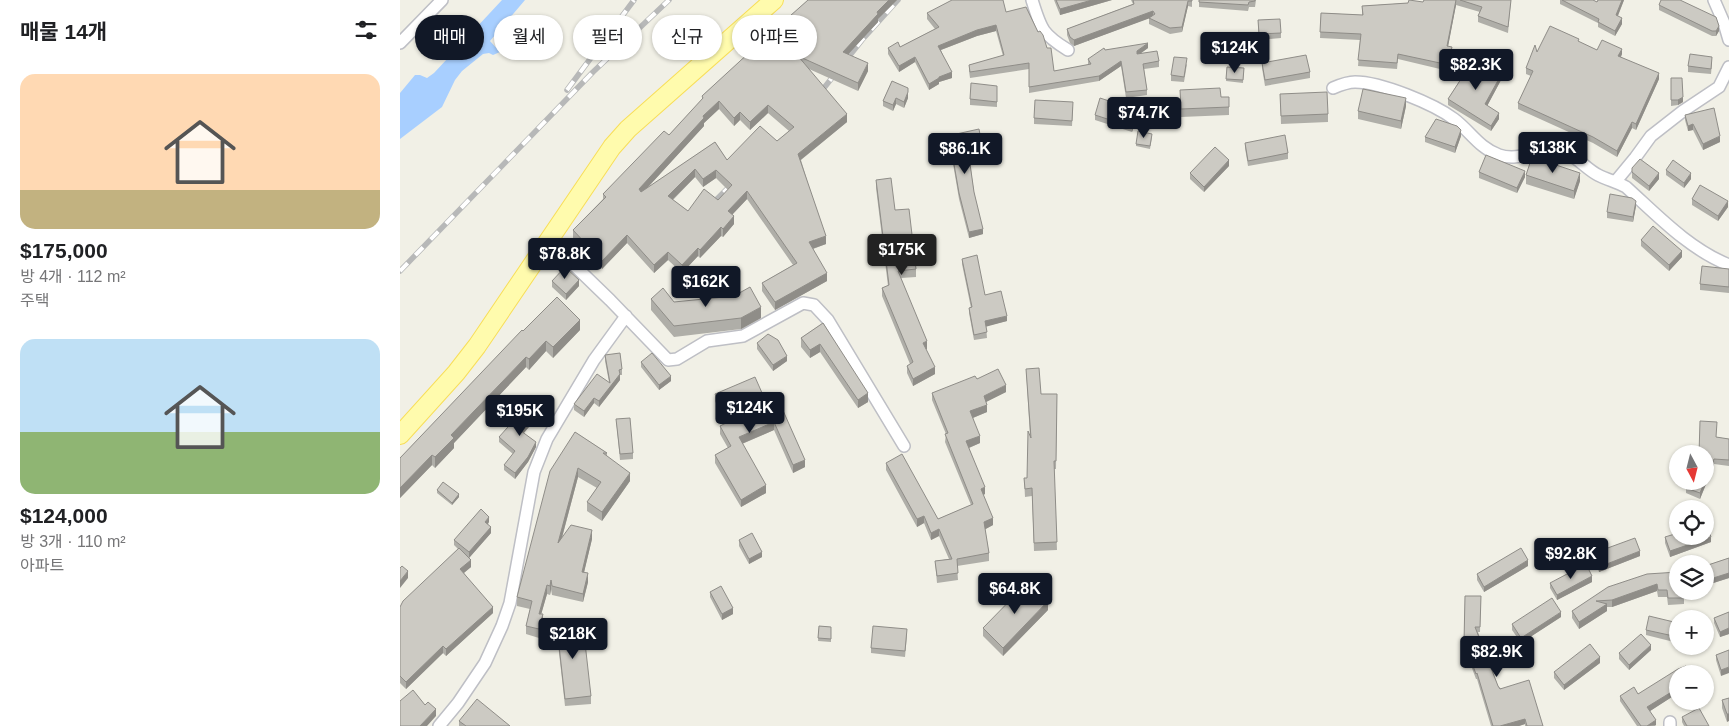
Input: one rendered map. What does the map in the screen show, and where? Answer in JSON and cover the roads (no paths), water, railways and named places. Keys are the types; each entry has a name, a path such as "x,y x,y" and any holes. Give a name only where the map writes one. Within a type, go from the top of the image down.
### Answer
{"main road":[{"path":"400,435 456,373 477,346 612,147 628,129 774,0"}],"street":[{"path":"400,43 442,0"},
{"path":"1032,0 1040,25 1049,38 1068,50"},
{"path":"1714,0 1729,40"},
{"path":"1616,181 1651,136 1719,87 1729,68"},
{"path":"1333,88 1353,82 1371,83 1395,90 1454,120 1489,151 1501,156 1546,152 1563,152 1573,156 1598,175 1616,181 1626,187 1697,248 1711,258 1729,265"},
{"path":"548,240 668,360 677,360 707,341 743,336 803,303 814,305 828,320 904,446"},
{"path":"439,726 458,703 484,664 502,626 510,603 534,472 547,439 594,360 626,316"}],"water":[{"path":"502,0 525,0 512,15 494,15 494,36 490,41 494,45 493,55 484,54 484,19"},
{"path":"446,60 476,60 462,71 455,80 442,107 400,139 400,93 415,75 427,78"}],"railway":[{"path":"567,90 634,0"},
{"path":"400,271 593,72 669,0"},
{"path":"816,98 862,40 898,0"},
{"path":"708,208 736,180"}]}
